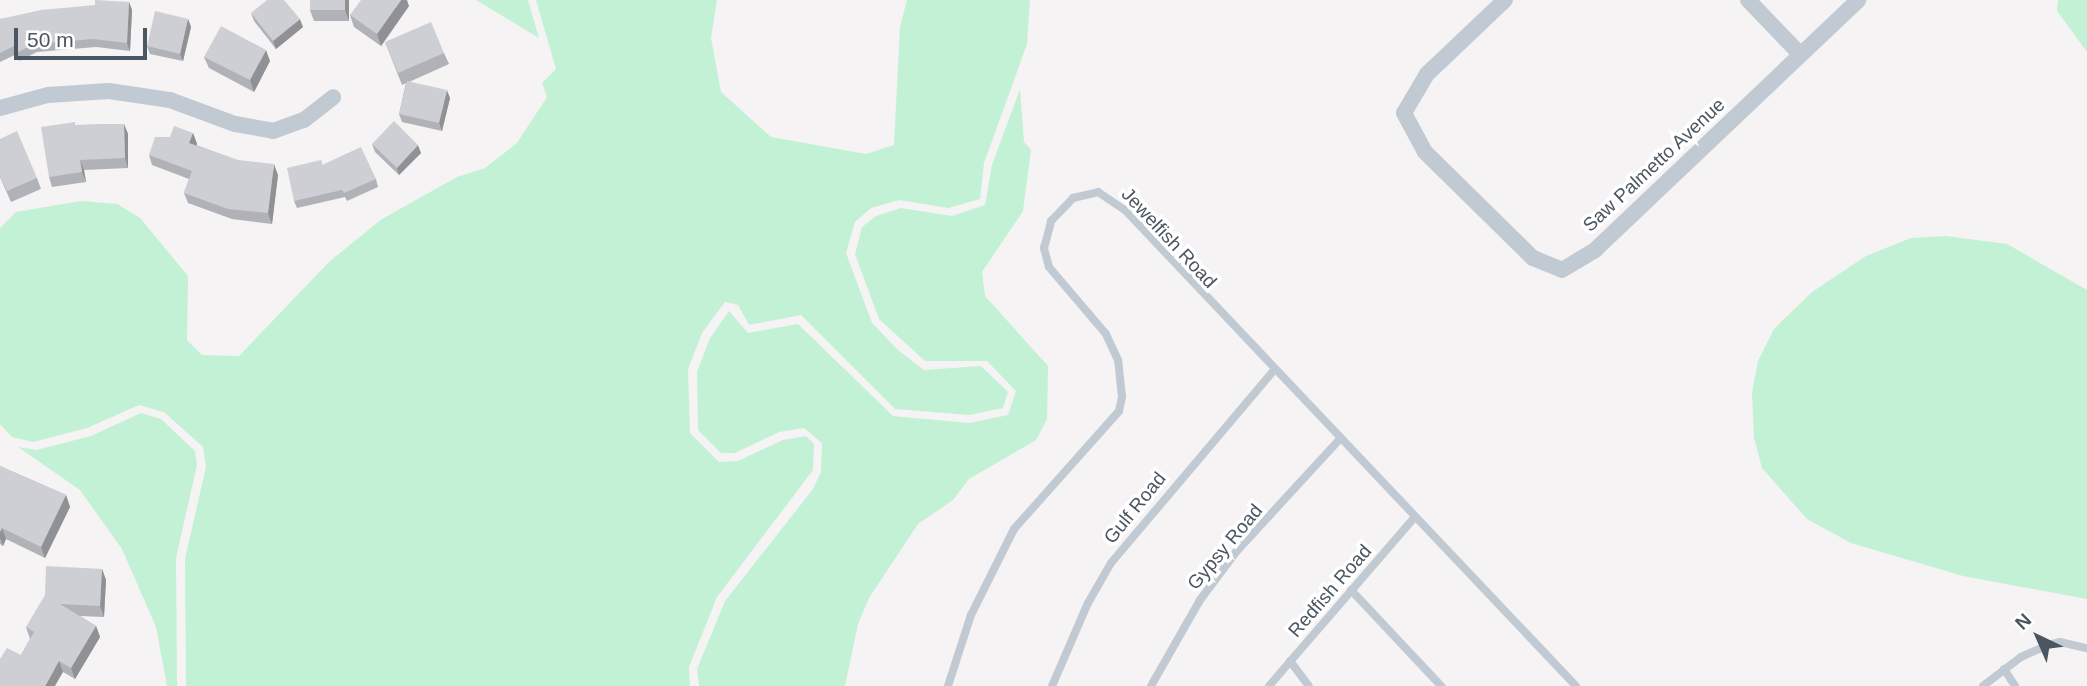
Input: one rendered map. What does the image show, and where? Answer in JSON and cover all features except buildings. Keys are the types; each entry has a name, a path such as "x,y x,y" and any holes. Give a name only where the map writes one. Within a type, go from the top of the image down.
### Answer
{"street":[{"name":"Saw Palmetto Avenue","path":"1505,0 1427,74 1404,113 1426,152 1533,258 1562,270 1595,250 1858,0"},
{"path":"1748,0 1801,55"},
{"path":"0,108 48,95 109,90 170,100 235,124 273,131 304,120 333,97"}],"lane":[{"name":"Jewelfish Road","path":"948,686 971,615 1014,529 1059,472 1103,434 1119,411 1122,378 1106,334 1045,258 1051,221 1073,198 1098,192 1126,211 1273,371 1576,686"},
{"name":"Gulf Road","path":"1052,686 1088,603 1111,563 1273,371"},
{"name":"Gypsy Road","path":"1151,686 1200,600 1236,552 1339,440"},
{"name":"Redfish Road","path":"1269,686 1415,517"},
{"path":"1352,590 1441,686"},
{"path":"1983,686 2004,669 2048,645 2075,643 2087,648"},
{"path":"1290,661 1309,686"},
{"path":"2004,669 2015,686"}],"green space":[{"path":"476,0 528,0 539,38"},
{"path":"536,0 717,0 711,38 721,92 771,137 866,154 894,145 900,27 907,0 1030,0 1027,44 984,163 980,199 948,208 899,200 871,208 855,222 846,253 872,323 898,350 924,370 981,366 1008,392 1003,408 969,415 895,409 801,315 749,325 738,305 725,302 702,333 688,369 690,433 719,462 738,461 783,440 806,436 814,444 813,470 717,597 689,667 690,686 186,686 185,559 206,467 203,447 164,412 139,405 87,428 33,442 12,437 0,424 0,228 16,212 81,201 117,204 140,218 188,276 187,340 202,355 239,356 330,261 382,219 457,177 485,168 517,143 547,97 542,83 556,69"},
{"path":"2058,0 2087,0 2087,52 2057,11"},
{"path":"1020,89 1024,142 1031,150 1023,211 982,272 985,296 1048,366 1047,419 1036,440 969,479 953,500 918,524 869,598 858,624 845,686 699,686 697,669 725,601 813,489 821,472 822,443 804,428 779,432 735,453 721,453 698,430 697,372 710,338 729,311 748,333 798,324 893,416 969,423 1008,415 1016,391 987,361 925,361 879,319 855,254 862,227 876,216 901,208 952,216 985,205 992,165"},
{"path":"1946,236 2007,244 2087,290 2087,599 1963,576 1851,543 1807,519 1762,468 1754,438 1752,393 1758,361 1774,329 1812,292 1866,256 1911,238"},
{"path":"141,413 161,419 195,451 197,465 176,558 177,686 167,686 156,627 122,549 80,490 18,447 36,450 91,436"}]}
